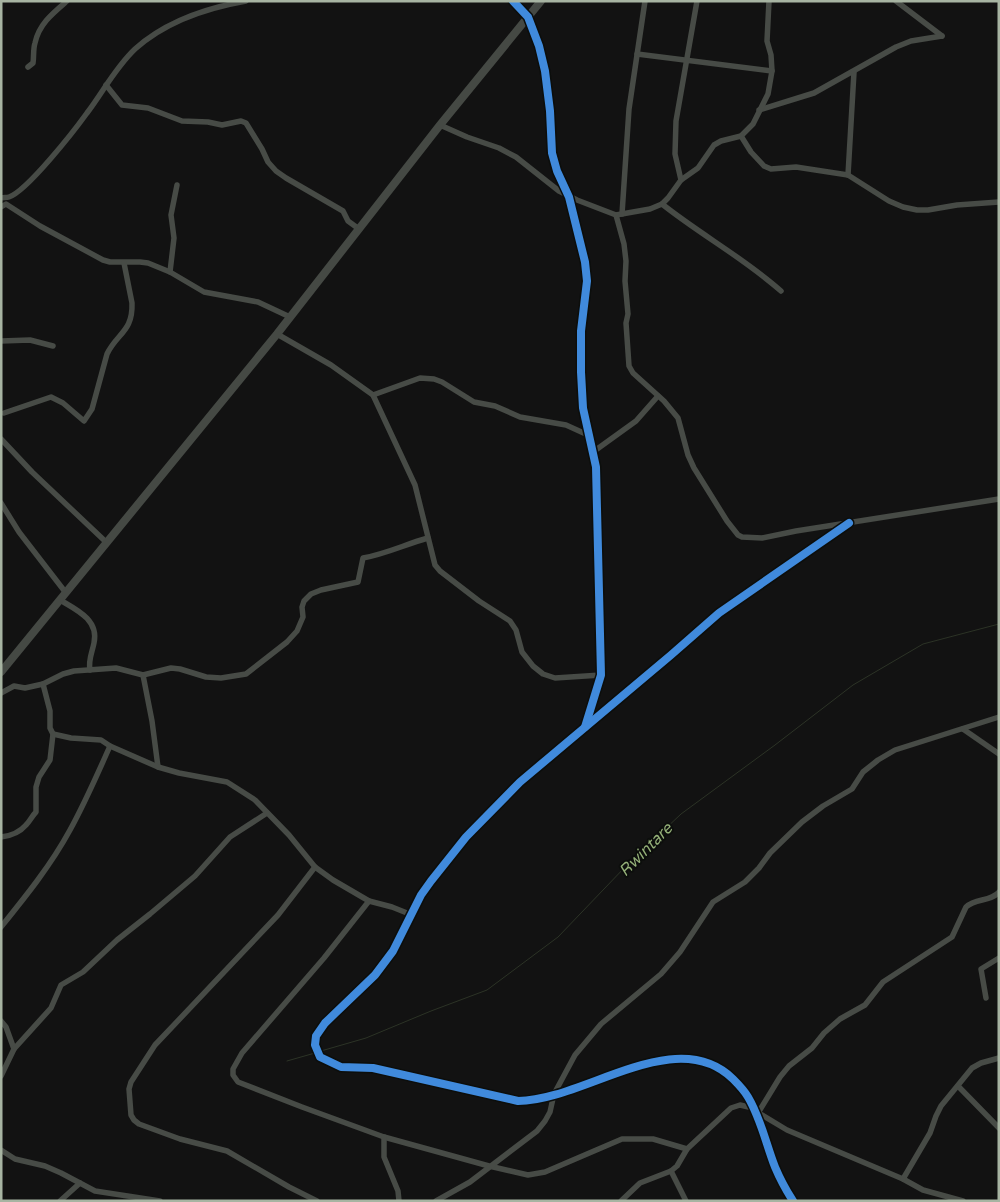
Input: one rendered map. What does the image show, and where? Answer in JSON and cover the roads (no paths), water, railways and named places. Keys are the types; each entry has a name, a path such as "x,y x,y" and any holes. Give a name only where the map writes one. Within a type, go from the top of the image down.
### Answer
{"main road":[{"path":"1,673 277,334 440,125 541,1"}],"street":[{"path":"28,67 33,63 34,44 39,31 46,20 67,1"},
{"path":"1,198 9,197 31,180 87,113 123,60 136,48 167,27 197,14 222,5 246,1"},
{"path":"513,1 528,18 539,46 545,71 550,111 552,154 557,171 569,197 585,262 587,281 581,331 581,372 583,408 596,467 601,675 585,727"},
{"path":"645,1 629,109 619,214 626,261 628,361 633,373 678,418 688,455 694,468 727,521 738,535 742,537 762,538 999,499"},
{"path":"681,180 674,144 676,121 697,1"},
{"path":"440,125 499,148 516,157 569,197 619,214 650,209 662,204 681,180 698,168 714,145 740,136 753,124 768,94 772,71 771,55 767,41 769,1"},
{"path":"759,110 814,93 911,41 942,36 896,1"},
{"path":"637,54 772,71"},
{"path":"848,176 854,72"},
{"path":"106,85 122,105 148,108 182,120 222,125 241,121 246,123 268,162 276,171 343,211 348,221 359,229"},
{"path":"740,136 764,166 771,168 796,167 848,176 890,201 917,210 999,202"},
{"path":"170,272 174,238 171,216 176,185"},
{"path":"1,207 6,204 40,226 103,260 110,262 148,263 170,272 204,292 258,302 290,317"},
{"path":"662,204 686,223 746,262 781,291"},
{"path":"4,413 51,397 63,403 84,421 92,409 110,347 128,328 132,309 124,262"},
{"path":"277,334 331,365 373,395 415,485 434,565 478,602 510,621 516,630 522,652 542,674 556,678 601,675"},
{"path":"1,341 30,340 53,346"},
{"path":"373,395 420,378 434,379 474,402 495,406 520,417 566,426 588,435"},
{"path":"593,452 636,421 658,396"},
{"path":"1,439 52,492 106,542"},
{"path":"1,504 66,593"},
{"path":"793,1201 775,1166 755,1110 744,1091 727,1073 710,1064 674,1059 641,1065 554,1094 530,1101 518,1101 373,1068 341,1067 320,1057 315,1046 316,1036 325,1023 375,975 393,951 421,895 431,881 466,837 520,782 672,655 719,613 849,524"},
{"path":"1,693 14,686 25,688 43,684 63,674 90,670 116,668 143,675 171,668 180,668 206,677 221,678 246,674 287,642 297,631 303,617 302,607 304,601 311,594 358,582 363,558 380,555 428,538"},
{"path":"60,600 89,619 92,625 95,638 89,660 90,670"},
{"path":"143,675 158,767"},
{"path":"1,837 12,835 27,825 36,812 36,787 39,777 50,760 52,734 50,711 43,684"},
{"path":"436,1201 470,1182 537,1131 550,1112 554,1094 575,1055 601,1024 661,974 684,946 713,902 750,878 770,853 802,822 823,806 852,789 863,772 895,750 999,717"},
{"path":"964,729 999,754"},
{"path":"52,734 71,738 101,740 110,746 158,767 178,773 227,782 255,800 289,835 315,866 347,889 369,901 412,915"},
{"path":"1,927 32,889 70,832 110,746"},
{"path":"1,1076 14,1049 51,1008 61,986 83,972 117,940 195,876 230,836 267,813"},
{"path":"315,866 278,914 155,1045 133,1078 129,1089 131,1115 139,1124 180,1139 228,1151 289,1187 317,1201"},
{"path":"755,1110 789,1066 812,1048 824,1033 840,1020 865,1005 884,982 952,937 961,917 970,904 994,897 999,892"},
{"path":"369,901 324,958 242,1053 233,1069 233,1076 245,1086 384,1137 528,1175 538,1174 622,1139 653,1139 686,1149"},
{"path":"986,998 981,969 999,958"},
{"path":"1,1021 6,1027 14,1049"},
{"path":"903,1179 930,1133 937,1113 972,1068 981,1063 999,1058"},
{"path":"958,1086 999,1128"},
{"path":"621,1201 640,1183 671,1171 677,1166 686,1149 731,1108 740,1105 755,1110 787,1130 903,1179 923,1190 946,1198 963,1201"},
{"path":"384,1137 384,1157 398,1191 399,1201"},
{"path":"1,1150 15,1159 45,1166 95,1191 160,1201"},
{"path":"671,1171 686,1201"},
{"path":"60,1201 80,1183"}],"waterway":[{"name":"Rwintare","path":"321,1051 366,1038 487,990 558,937 627,865 681,814 853,685 923,644 999,624"},
{"name":"Rwintare","path":"287,1061 315,1053"}]}
